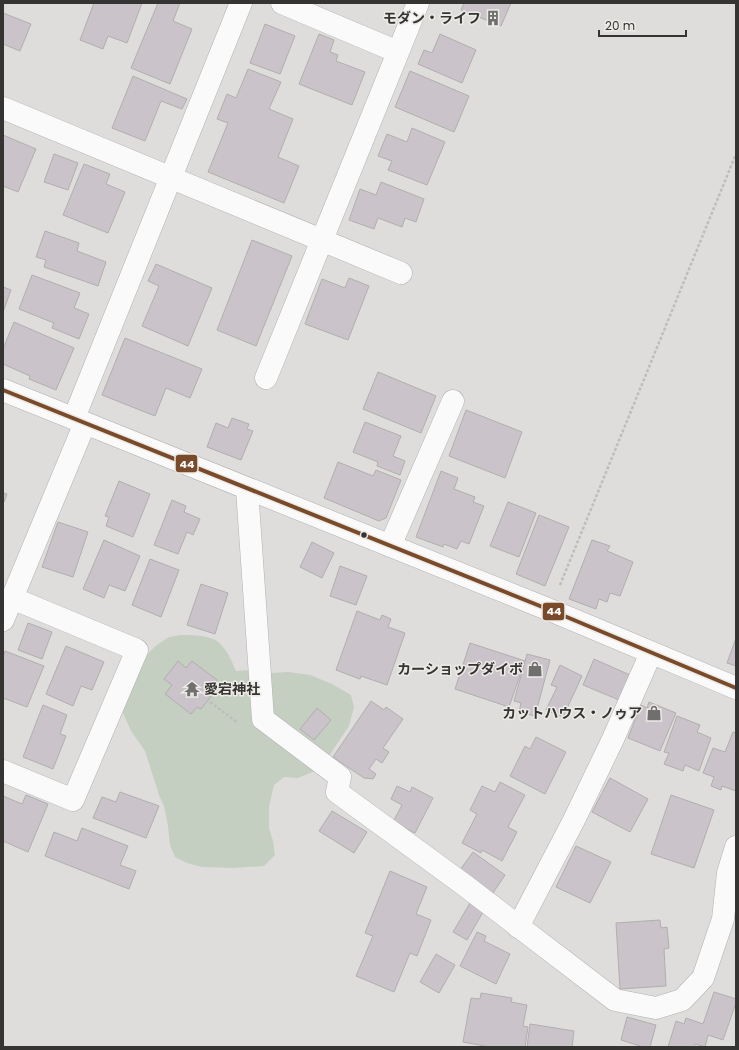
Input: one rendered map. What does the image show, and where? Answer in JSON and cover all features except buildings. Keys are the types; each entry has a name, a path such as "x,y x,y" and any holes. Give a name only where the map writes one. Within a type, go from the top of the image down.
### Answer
{"street":[{"path":"3,620 170,178 241,3"},
{"path":"282,3 398,52"},
{"path":"266,378 418,3"},
{"path":"3,108 401,273"},
{"path":"3,390 550,610 736,688"},
{"path":"390,546 453,402"},
{"path":"247,489 263,719 340,777 337,792 463,884 615,1000 656,1008 682,1000 703,978 723,919 728,873 736,847"},
{"path":"3,771 73,800 137,650 12,598"},
{"path":"518,927 614,739 651,653"}],"path":[{"path":"550,610 736,154"}],"green space":[{"path":"181,635 201,636 217,641 227,653 236,671 251,670 270,673 289,672 310,675 332,684 351,695 354,707 349,726 329,756 315,771 298,778 284,777 274,785 269,807 269,828 275,855 264,866 232,868 202,867 187,863 175,857 170,845 164,806 145,751 131,731 120,706 138,668 150,652 157,645 168,638"}],"transit line":[{"name":"44","path":"3,390 550,610 736,688"}],"place":[{"name":"モダン・ライフ","path":"493,18"},
{"name":"カーショップダイボ","path":"535,669"},
{"name":"愛宕神社","path":"192,689"},
{"name":"カットハウス・ノゥア","path":"654,713"}]}
